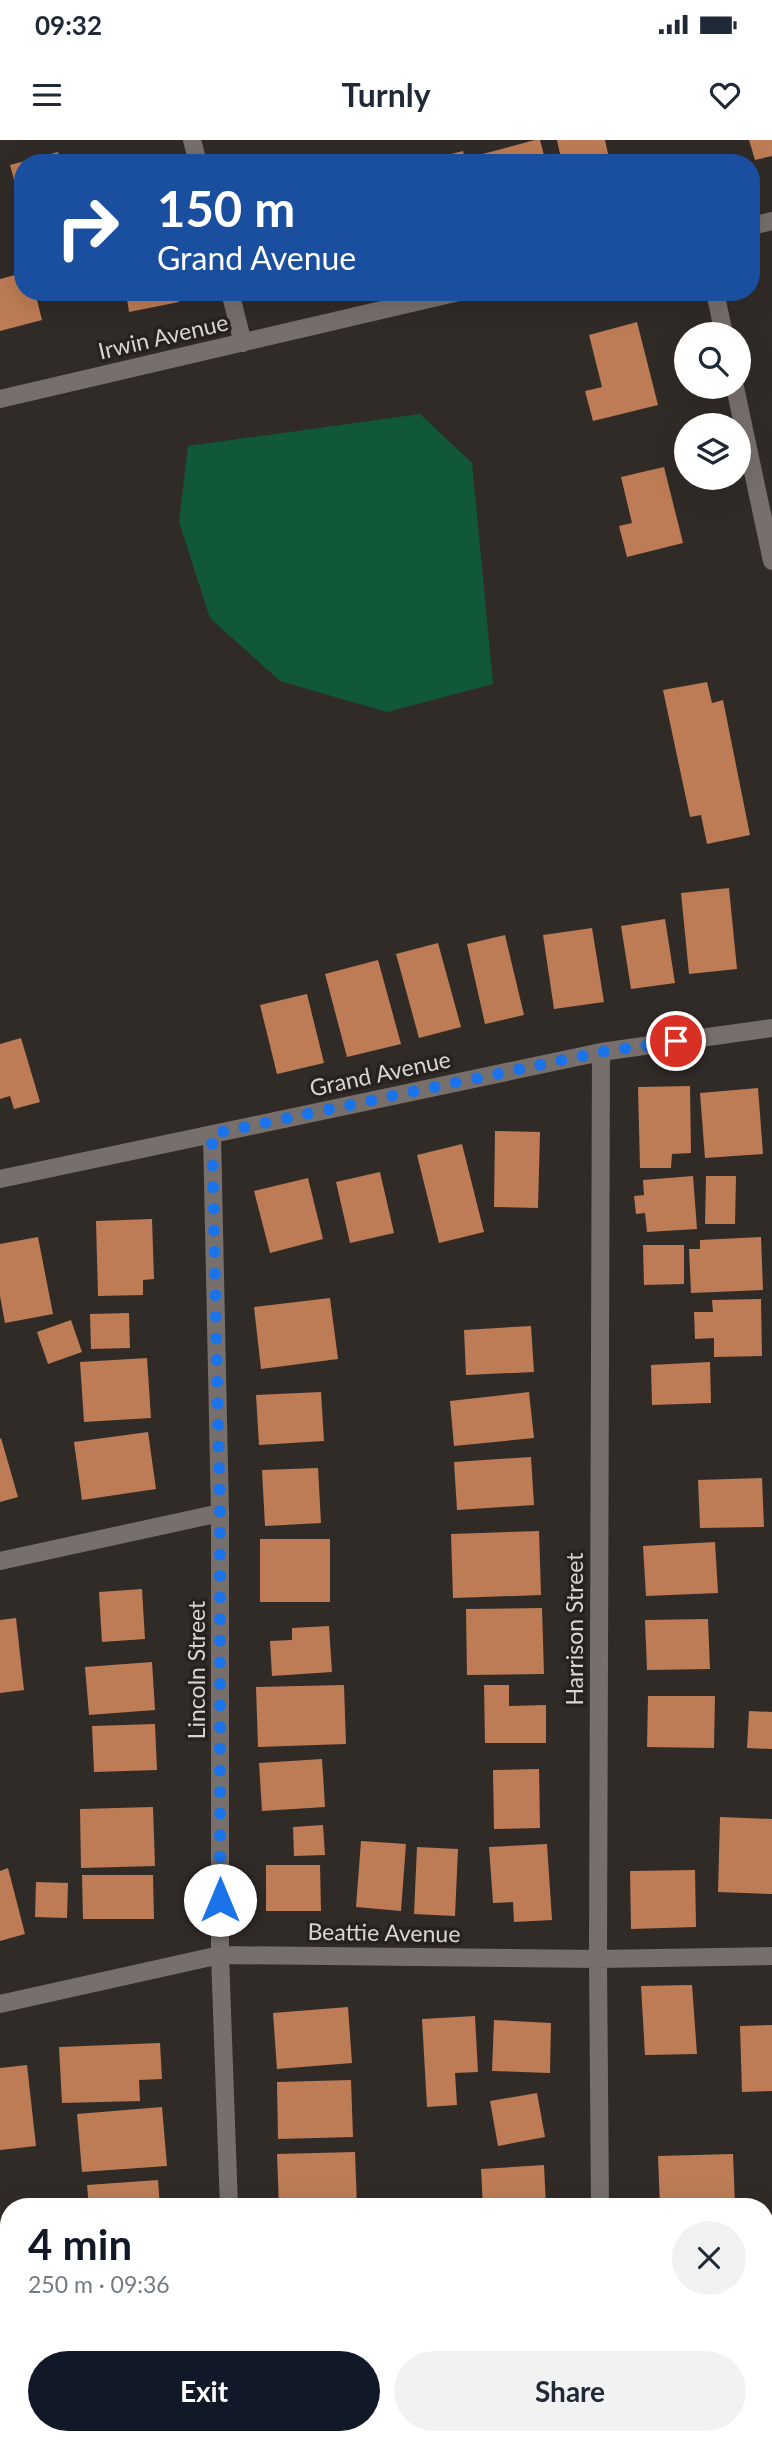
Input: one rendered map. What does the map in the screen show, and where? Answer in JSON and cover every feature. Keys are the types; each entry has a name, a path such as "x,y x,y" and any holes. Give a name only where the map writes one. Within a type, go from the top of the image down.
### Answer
{"street":[{"path":"232,301 243,343"},
{"name":"Irwin Avenue","path":"0,399 421,301"},
{"path":"717,301 721,322"},
{"path":"738,399 772,561"},
{"name":"Grand Avenue","path":"0,1179 601,1052 772,1028"},
{"name":"Harrison Street","path":"600,2198 598,1959 601,1052"},
{"name":"Lincoln Street","path":"212,1134 220,1513 220,1955 229,2198"},
{"path":"0,1561 220,1513"},
{"name":"Beattie Avenue","path":"0,2004 220,1955 598,1959 772,1956"}],"green space":[{"path":"420,414 472,463 493,684 387,712 280,681 210,618 179,522 188,446"}],"building":[{"path":"540,140 544,154 483,154"},
{"path":"557,140 605,140 608,154 560,154"},
{"path":"749,140 772,140 772,156 760,159 760,154 753,154"},
{"path":"14,164 14,180 10,165"},
{"path":"14,275 14,301 37,301 42,320 0,331 0,279"},
{"path":"127,301 179,301 179,302 129,312"},
{"path":"637,322 658,405 593,421 585,391 602,387 589,335"},
{"path":"664,467 683,543 627,557 619,526 632,523 621,477"},
{"path":"707,682 712,703 723,700 750,835 707,844 701,815 690,817 663,690"},
{"path":"729,888 737,969 689,974 681,893"},
{"path":"665,919 675,983 631,989 621,926"},
{"path":"592,928 604,1002 554,1009 543,935"},
{"path":"505,935 524,1015 485,1024 467,944"},
{"path":"438,943 461,1027 419,1038 396,954"},
{"path":"378,960 401,1044 347,1057 325,974"},
{"path":"307,994 324,1063 277,1074 260,1005"},
{"path":"21,1038 40,1102 14,1109 10,1096 0,1099 0,1044"},
{"path":"690,1086 691,1153 672,1154 671,1168 640,1168 638,1087"},
{"path":"758,1088 763,1154 705,1158 700,1093"},
{"path":"495,1131 540,1132 538,1208 494,1207"},
{"path":"462,1144 484,1232 439,1243 417,1155"},
{"path":"380,1172 394,1233 350,1243 336,1182"},
{"path":"693,1176 697,1229 647,1232 645,1213 636,1214 634,1196 644,1195 643,1180"},
{"path":"706,1176 736,1176 735,1224 705,1224"},
{"path":"308,1178 323,1239 270,1253 254,1191"},
{"path":"152,1219 154,1279 143,1280 143,1295 98,1296 96,1221"},
{"path":"38,1237 53,1314 5,1323 0,1296 0,1244"},
{"path":"761,1237 763,1290 691,1293 689,1249 700,1249 700,1240"},
{"path":"643,1245 684,1245 684,1284 644,1285"},
{"path":"330,1298 338,1359 261,1369 254,1307"},
{"path":"761,1299 762,1356 714,1357 714,1338 695,1339 694,1312 713,1312 712,1300"},
{"path":"129,1313 130,1348 91,1349 90,1314"},
{"path":"71,1320 82,1352 48,1364 37,1332"},
{"path":"531,1326 534,1372 466,1375 464,1330"},
{"path":"147,1358 151,1418 84,1422 80,1362"},
{"path":"710,1362 711,1403 652,1405 651,1365"},
{"path":"321,1392 324,1441 259,1445 256,1395"},
{"path":"529,1392 534,1438 454,1446 450,1401"},
{"path":"148,1432 156,1489 82,1500 74,1442"},
{"path":"0,1439 18,1497 0,1502"},
{"path":"531,1457 534,1505 457,1510 454,1462"},
{"path":"318,1468 321,1523 265,1526 262,1470"},
{"path":"762,1478 764,1527 700,1528 698,1480"},
{"path":"539,1531 541,1595 453,1598 451,1534"},
{"path":"260,1539 330,1539 330,1602 260,1602"},
{"path":"715,1542 718,1593 646,1596 643,1546"},
{"path":"142,1589 145,1639 102,1642 99,1592"},
{"path":"542,1608 544,1674 467,1675 466,1609"},
{"path":"16,1618 24,1690 0,1693 0,1620"},
{"path":"708,1619 710,1669 647,1670 645,1620"},
{"path":"329,1626 332,1672 272,1676 270,1641 292,1640 292,1628"},
{"path":"152,1662 155,1710 89,1715 85,1667"},
{"path":"344,1685 346,1744 258,1747 256,1687"},
{"path":"484,1685 509,1685 509,1706 546,1705 546,1743 485,1743"},
{"path":"648,1696 715,1696 714,1748 647,1747"},
{"path":"749,1711 772,1712 772,1749 747,1748"},
{"path":"155,1724 157,1770 94,1772 92,1726"},
{"path":"322,1759 325,1807 262,1811 259,1763"},
{"path":"539,1769 540,1828 494,1829 493,1770"},
{"path":"153,1807 155,1866 81,1868 80,1809"},
{"path":"720,1817 772,1819 772,1894 718,1892"},
{"path":"323,1825 325,1855 294,1856 293,1827"},
{"path":"361,1841 406,1844 401,1911 356,1907"},
{"path":"547,1844 552,1920 514,1922 513,1902 493,1903 489,1847"},
{"path":"417,1847 458,1849 455,1916 414,1914"},
{"path":"266,1865 320,1865 321,1911 266,1911"},
{"path":"8,1868 25,1934 0,1941 0,1871"},
{"path":"695,1870 696,1927 631,1929 630,1871"},
{"path":"82,1875 153,1875 154,1919 83,1919"},
{"path":"36,1882 68,1883 67,1918 35,1917"},
{"path":"692,1985 697,2054 645,2055 641,1986"},
{"path":"348,2007 352,2063 277,2069 273,2013"},
{"path":"475,2016 478,2072 455,2073 457,2105 427,2107 422,2019"},
{"path":"494,2020 551,2023 550,2073 492,2071"},
{"path":"772,2025 772,2091 742,2092 740,2026"},
{"path":"160,2043 162,2079 139,2080 140,2101 62,2103 59,2047"},
{"path":"27,2065 36,2146 0,2150 0,2068"},
{"path":"351,2080 353,2137 278,2139 277,2082"},
{"path":"537,2093 545,2137 498,2146 490,2101"},
{"path":"162,2107 167,2166 82,2172 77,2114"},
{"path":"355,2152 357,2198 279,2198 277,2154"},
{"path":"733,2154 735,2198 660,2198 658,2156"},
{"path":"544,2165 546,2198 483,2198 481,2169"},
{"path":"158,2180 159,2198 88,2198 87,2185"}],"route":[{"path":"220,1900 220,1513 212,1134 601,1052 676,1041"}]}
